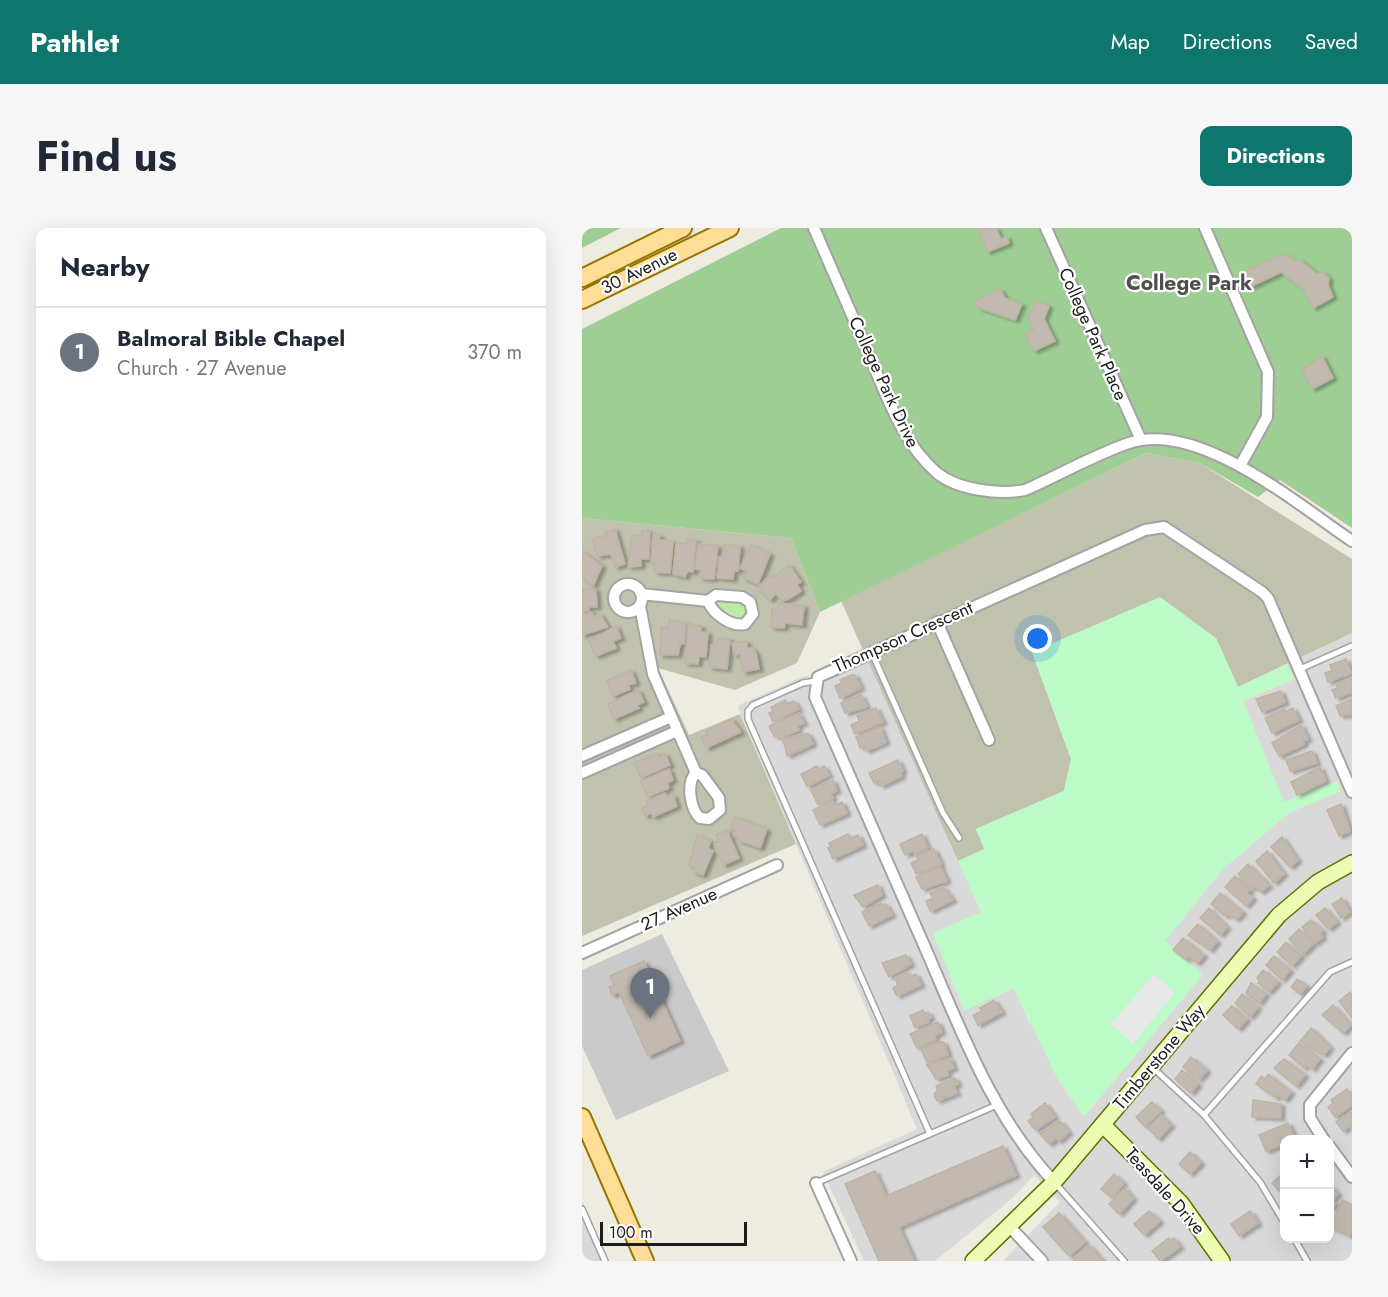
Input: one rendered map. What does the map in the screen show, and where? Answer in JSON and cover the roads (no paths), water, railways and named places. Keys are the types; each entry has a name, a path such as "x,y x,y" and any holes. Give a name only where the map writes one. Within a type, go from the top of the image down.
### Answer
{"main road":[{"name":"30 Avenue","path":"582,278 683,228"},
{"name":"30 Avenue","path":"582,300 730,228"},
{"path":"582,1117 645,1261"}],"street":[{"name":"College Park Drive","path":"814,228 901,426 918,454 939,475 974,489 1009,493 1025,490 1129,443 1177,441 1219,455 1240,466 1352,541"},
{"name":"College Park Place","path":"1046,228 1141,441"},
{"path":"1205,228 1268,372 1267,417 1240,466"},
{"name":"Thompson Crescent","path":"1054,1182 1026,1150 997,1105 972,1056 815,697 816,681 826,672 872,651 1159,526 1173,531 1262,591 1274,609 1352,792"},
{"path":"640,606 632,612 623,611 615,605 614,596 618,588 627,584 636,586 641,594 640,606 648,659 696,773"},
{"path":"641,594 708,601"},
{"path":"937,622 989,740"},
{"path":"582,756 671,717"},
{"path":"582,773 677,731"},
{"name":"Timberstone Way","path":"973,1261 1054,1182 1280,915 1318,882 1352,863"},
{"name":"27 Avenue","path":"582,953 777,865"},
{"path":"1321,1135 1310,1118 1310,1105 1352,1053"},
{"name":"Teasdale Drive","path":"1103,1125 1181,1203 1222,1261"},
{"path":"1334,1154 1352,1177"},
{"path":"816,1183 848,1260"},
{"path":"1010,1227 1042,1261"}],"lane":[{"path":"1300,669 1352,646"},
{"path":"872,651 943,813 959,838"},
{"path":"816,681 803,683 753,705 748,711 748,719 930,1134"},
{"path":"1204,1114 1330,972 1352,962"},
{"path":"1151,1066 1204,1114 1260,1182 1280,1215"},
{"path":"816,1183 997,1105"},
{"path":"1054,1182 1124,1261"},
{"path":"582,1209 605,1261"},
{"path":"1296,1243 1307,1261"}],"place":[{"name":"Balmoral Bible Chapel","path":"650,1018"}],"district":[{"name":"College Park","path":"1189,283"}]}
